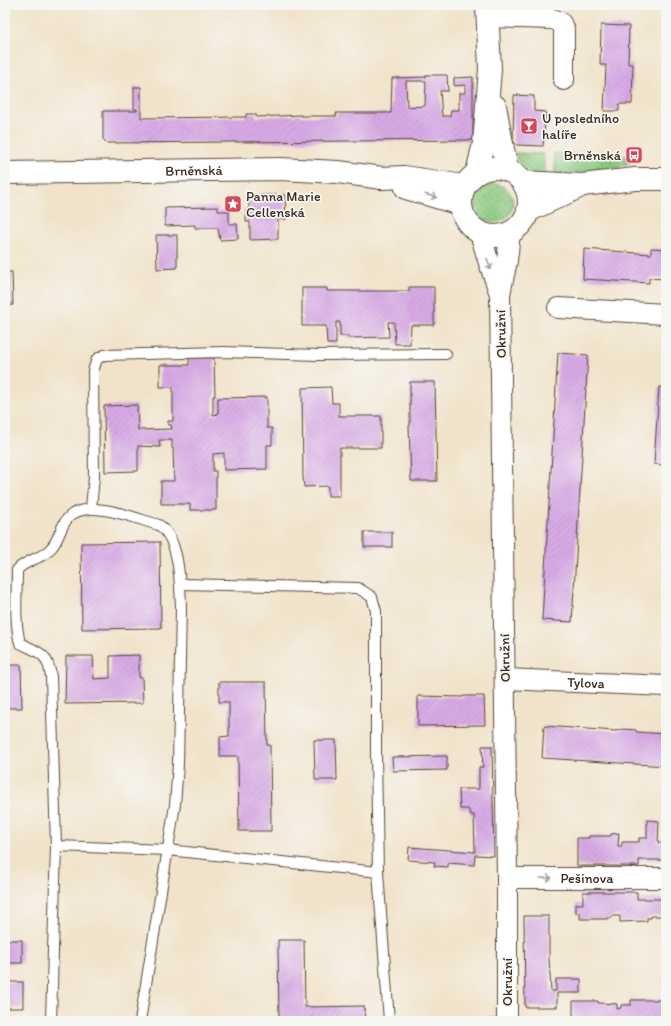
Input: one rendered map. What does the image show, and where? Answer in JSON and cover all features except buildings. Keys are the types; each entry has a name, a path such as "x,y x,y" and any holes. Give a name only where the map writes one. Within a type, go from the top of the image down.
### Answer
{"main road":[{"path":"487,11 490,69 501,143 515,176 528,196 528,211 521,224 510,233 495,236 480,233 472,228 462,213 467,188 484,144 490,69"},
{"path":"467,188 491,168 515,176 551,184 582,185 635,179 666,179"},
{"name":"Brněnská","path":"5,173 280,169 338,172 382,178 399,186 467,188"},
{"path":"528,211 582,185"}],"street":[{"path":"487,11 554,19 560,22 564,28 564,80"},
{"name":"Okružní","path":"480,233 500,294"},
{"name":"Okružní","path":"507,1021 507,878 500,294 507,261 510,233"},
{"path":"558,308 666,314"},
{"name":"Tylova","path":"505,679 666,686"},
{"name":"Pešinova","path":"507,878 666,878"}],"lane":[{"path":"91,508 94,477 93,370 97,359 104,355 224,352 318,355 446,354"},
{"path":"52,1021 56,846 53,704 50,665 45,656 20,643 17,620 17,570 22,564 43,555 52,548 67,518 74,513 91,508 113,512 159,525 164,529 175,551 180,584 182,608 178,764 175,805 140,1021"},
{"path":"180,584 358,588 372,596 376,611 378,872 389,1021"},
{"path":"56,846 167,850 378,872"}],"green space":[{"path":"514,153 543,154 546,177 534,174 522,168"},
{"path":"554,153 637,158 618,168 555,175"},
{"path":"490,184 498,184 508,189 512,196 512,210 508,217 498,222 490,222 480,217 478,214 475,207 475,199 480,189 483,187"}],"place":[{"name":"U posledního halíře","path":"529,126"},
{"name":"Brněnská","path":"634,155"},
{"name":"Panna Marie Cellenská","path":"233,204"}]}
